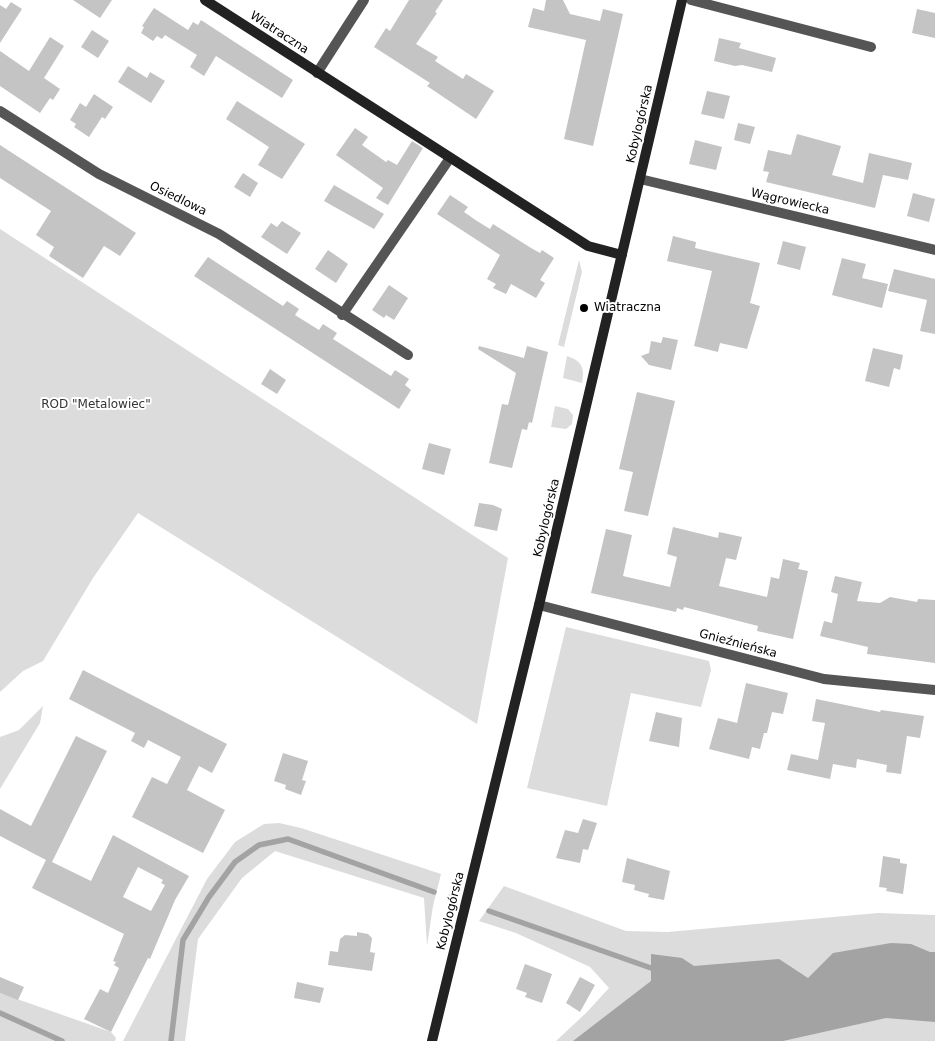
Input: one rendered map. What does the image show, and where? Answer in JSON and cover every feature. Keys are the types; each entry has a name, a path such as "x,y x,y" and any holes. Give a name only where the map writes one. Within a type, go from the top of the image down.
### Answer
{"street":[{"name":"Wiatraczna","path":"205,0 588,246 622,256"},
{"path":"317,73 364,0"},
{"name":"Kobylogórska","path":"432,1041 539,605 682,0"},
{"path":"691,0 871,46"},
{"name":"Osiedlowa","path":"0,110 99,174 219,234 408,355"},
{"path":"342,314 450,158"},
{"name":"Wągrowiecka","path":"640,179 935,250"},
{"name":"Gnieźnieńska","path":"539,605 824,679 935,690"}],"green space":[{"name":"ROD \"Metalowiec\"","path":"0,229 508,558 477,724 138,513 93,578 43,661 23,671 0,692"},
{"path":"579,260 582,272 564,347 558,345"},
{"path":"567,356 576,360 583,369 582,383 563,378"},
{"path":"555,406 568,409 573,415 572,424 566,429 551,427"},
{"path":"566,627 709,661 711,670 701,707 631,693 607,806 527,788"},
{"path":"43,706 40,723 0,789 0,737 19,730"},
{"path":"279,823 301,828 441,874 433,906 427,946 424,898 275,851 242,878 198,939 185,1041 123,1041 207,879 235,842 264,824"},
{"path":"504,886 626,931 668,932 878,913 935,915 935,1041 556,1041 609,988 590,967 516,933 479,921"},
{"path":"0,993 111,1032 116,1038 115,1041 0,1041"}],"shaded area":[{"path":"891,943 911,944 930,952 935,952 935,1022 886,1018 783,1041 573,1041 651,981 651,954 682,958 694,966 779,959 808,978 833,953"}],"building":[{"path":"73,0 112,0 100,18"},
{"path":"409,0 443,0 435,12 437,13 416,44 438,57 435,61 463,79 466,74 494,91 476,119 427,86 430,83 374,47 386,28 390,31"},
{"path":"546,0 563,0 570,14 600,21 603,9 623,14 593,146 564,139 586,40 528,27 533,8 544,11"},
{"path":"11,2 22,9 0,43 0,5 6,9"},
{"path":"154,8 188,30 193,22 198,25 201,20 293,80 282,98 216,56 204,76 190,67 197,55 165,35 162,39 157,36 153,41 141,33 144,27 142,26"},
{"path":"917,9 935,13 935,38 912,33"},
{"path":"92,30 109,41 98,58 81,47"},
{"path":"50,37 64,46 44,78 60,89 53,100 50,98 40,113 0,86 0,51 29,71"},
{"path":"719,38 741,43 739,48 776,58 772,72 714,61"},
{"path":"128,66 147,78 150,72 165,81 151,103 118,82"},
{"path":"707,91 730,96 724,119 701,114"},
{"path":"94,94 113,107 105,119 102,117 89,137 74,127 76,124 70,120 80,103 86,107"},
{"path":"237,101 305,144 282,179 258,165 269,147 226,119"},
{"path":"738,123 755,127 750,144 734,140"},
{"path":"355,128 368,137 362,145 386,162 388,160 397,165 412,141 423,148 388,205 376,198 383,188 336,155"},
{"path":"797,134 841,146 832,175 863,183 869,153 912,163 908,180 883,175 875,208 766,182 769,172 763,171 768,150 791,155"},
{"path":"695,140 722,147 716,170 689,164"},
{"path":"0,145 136,233 120,256 104,246 83,278 49,256 54,247 36,235 51,211 0,178"},
{"path":"243,173 258,183 250,197 234,187"},
{"path":"334,185 384,214 374,229 324,201"},
{"path":"913,193 935,199 929,222 907,216"},
{"path":"450,195 468,207 464,212 490,229 493,224 531,248 540,253 542,250 554,258 540,280 545,283 536,298 511,284 506,294 493,288 496,284 487,279 500,255 437,214"},
{"path":"282,221 301,233 287,254 261,237 271,223 277,227"},
{"path":"673,236 696,242 695,248 760,263 750,303 760,306 747,349 720,343 718,352 694,346 712,271 667,261"},
{"path":"783,241 806,247 800,270 777,264"},
{"path":"328,250 348,264 336,283 315,269"},
{"path":"208,257 283,306 287,301 299,309 295,315 319,330 323,324 337,333 333,339 391,376 395,370 409,379 405,385 411,390 399,409 194,276"},
{"path":"842,258 866,264 862,278 888,284 882,308 832,295"},
{"path":"894,269 935,279 935,334 920,331 927,300 888,291"},
{"path":"389,285 408,298 394,320 386,315 384,318 372,310"},
{"path":"663,337 678,340 671,370 649,365 641,356 649,353 651,341 661,343"},
{"path":"479,346 524,358 527,346 548,352 532,423 529,422 527,430 522,429 512,468 489,463 502,404 508,405 516,373 478,349"},
{"path":"873,348 903,355 900,370 894,368 889,387 865,381"},
{"path":"270,369 286,380 277,394 261,384"},
{"path":"637,392 675,401 648,516 624,511 633,472 619,469"},
{"path":"429,443 451,449 444,475 422,469"},
{"path":"479,503 493,505 502,509 497,531 474,526"},
{"path":"673,527 718,538 719,532 742,537 736,560 726,558 719,586 767,597 771,577 779,579 783,559 800,563 798,569 808,571 793,639 757,631 758,626 684,607 683,610 677,608 676,612 591,593 606,529 632,535 623,576 670,587 677,557 667,554"},
{"path":"835,576 862,582 857,601 880,603 890,597 917,602 918,599 935,600 935,663 867,654 868,647 820,636 824,621 832,623 838,594 831,592"},
{"path":"83,670 227,744 212,773 199,766 187,790 225,810 203,853 132,817 152,777 167,784 181,757 148,740 144,748 131,741 135,733 69,699"},
{"path":"746,683 788,693 783,714 772,712 767,733 764,733 760,749 752,747 749,759 709,749 718,718 737,723"},
{"path":"816,699 880,712 881,710 924,716 920,738 907,736 901,774 886,772 887,765 857,759 856,768 833,764 830,779 787,770 791,754 818,760 825,723 812,721"},
{"path":"656,712 682,718 679,747 649,741"},
{"path":"76,736 107,751 52,862 91,881 113,835 189,876 175,900 150,959 148,958 111,1032 84,1019 100,989 108,993 119,968 114,965 116,962 113,961 124,934 32,888 46,860 0,836 0,809 31,826","holes":["138,867 163,880 161,883 165,885 151,911 123,897"]},
{"path":"283,753 308,761 302,780 306,781 301,795 285,789 286,785 274,781"},
{"path":"583,819 597,823 588,850 583,849 580,863 556,858 565,830 578,833"},
{"path":"883,856 900,859 900,863 907,864 903,894 886,891 887,888 879,887"},
{"path":"627,858 670,871 664,900 648,897 649,894 634,890 635,885 622,882"},
{"path":"357,932 368,934 372,938 370,952 375,953 372,971 328,965 330,951 338,952 340,939 345,935 357,936"},
{"path":"525,964 552,974 542,1003 525,997 527,993 516,989"},
{"path":"0,977 24,987 18,1000 0,993"},
{"path":"580,977 595,985 580,1012 566,1003"},
{"path":"297,982 324,988 320,1003 294,998"}],"waterway":[{"path":"171,1041 183,940 209,897 235,862 259,845 288,839 434,892"},
{"path":"489,911 651,968"},
{"path":"0,1013 62,1041"}],"place":[{"name":"Wiatraczna","path":"584,308"}]}
